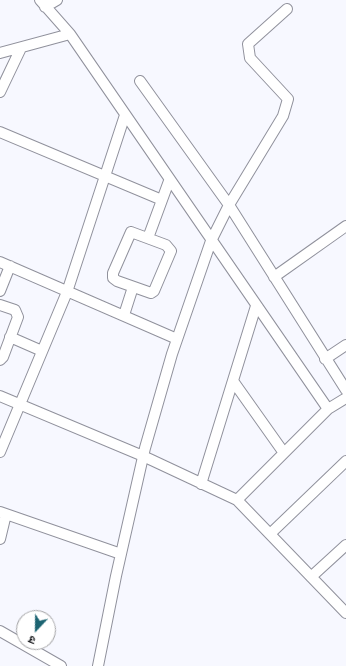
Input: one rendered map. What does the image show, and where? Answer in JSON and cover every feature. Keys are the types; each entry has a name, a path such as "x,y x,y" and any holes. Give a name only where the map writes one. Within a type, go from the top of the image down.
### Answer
{"street":[{"path":"57,0 42,4 70,34 169,181 328,409"},
{"path":"98,666 143,456 177,339 211,241 229,205 283,116 288,99 250,58 248,44 287,9"},
{"path":"0,53 70,34"},
{"path":"0,92 21,48"},
{"path":"140,81 229,205 346,390"},
{"path":"0,452 67,292 125,115"},
{"path":"0,132 162,200"},
{"path":"148,238 169,181"},
{"path":"274,277 346,226"},
{"path":"131,232 166,245 171,251 154,291 146,292 133,288 113,278 113,273 131,232"},
{"path":"0,262 177,339"},
{"path":"0,291 10,266"},
{"path":"124,315 133,288"},
{"path":"0,305 15,310 18,317 3,357 0,360"},
{"path":"201,484 256,306"},
{"path":"10,337 42,351"},
{"path":"325,359 346,345"},
{"path":"233,381 284,453"},
{"path":"0,396 143,456 237,500 346,614"},
{"path":"237,500 328,409 346,398"},
{"path":"270,534 346,461"},
{"path":"0,539 3,513 121,554"},
{"path":"311,577 346,545"},
{"path":"0,631 61,666"}]}
